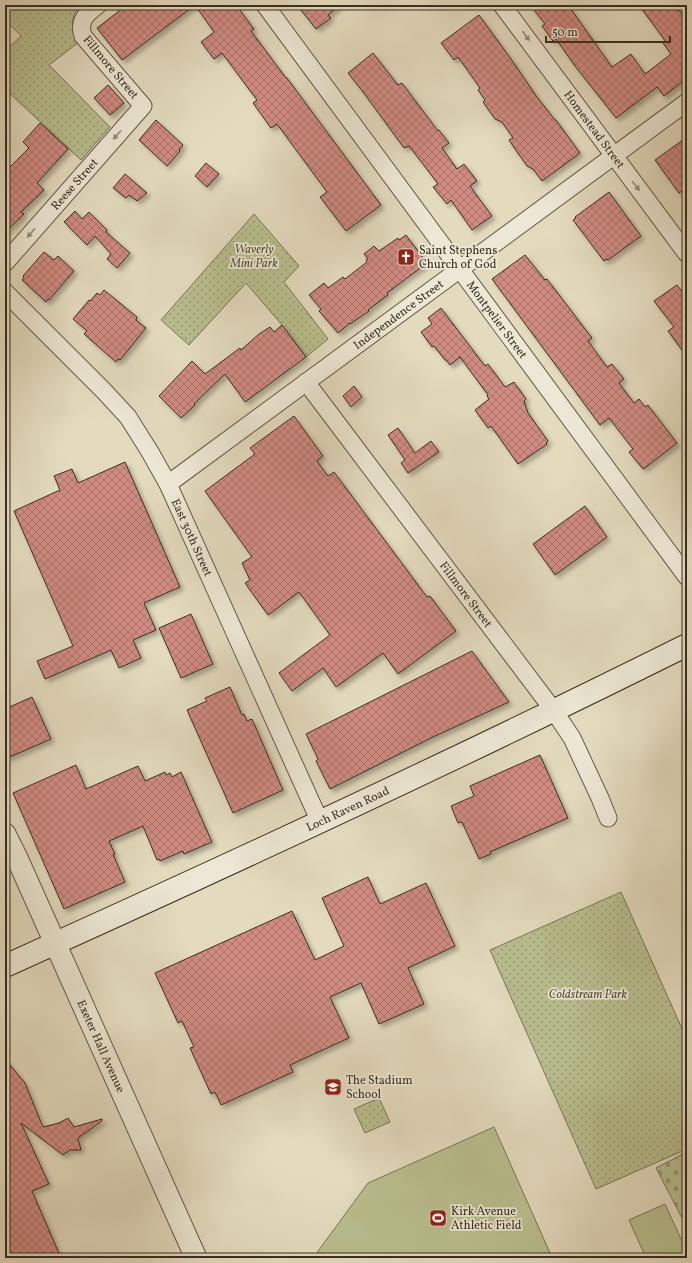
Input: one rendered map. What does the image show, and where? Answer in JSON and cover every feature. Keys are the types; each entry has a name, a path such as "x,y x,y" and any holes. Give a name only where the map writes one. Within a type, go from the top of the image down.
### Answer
{"main road":[{"name":"Loch Raven Road","path":"5,966 320,822 554,711 687,645"}],"street":[{"name":"Fillmore Street","path":"98,5 88,13 83,20 80,28 83,36 143,106"},
{"name":"Montpelier Street","path":"265,5 687,577"},
{"name":"Homestead Street","path":"502,5 687,254"},
{"name":"Independence Street","path":"168,484 687,102"},
{"name":"Reese Street","path":"5,263 143,106"},
{"name":"East 30th Street","path":"5,292 128,417 150,452 168,484 320,822"},
{"name":"Fillmore Street","path":"306,382 554,711 572,738 608,818"},
{"name":"Exeter Hall Avenue","path":"5,834 196,1258"}],"green space":[{"path":"5,5 82,5 75,13 73,18 74,32 79,42 49,65 110,127 81,160 5,89 5,51 21,36 5,20"},
{"name":"Waverly Mini Park","path":"254,214 299,266 284,282 328,339 306,357 282,325 246,283 189,345 161,320"},
{"name":"Coldstream Park","path":"621,892 687,1040 687,1149 596,1189 490,950"},
{"path":"379,1098 390,1122 365,1133 354,1109"},
{"name":"Kirk Avenue Athletic Field","path":"494,1127 550,1253 540,1258 313,1258 368,1183"},
{"path":"687,1152 687,1217 683,1220 656,1168"},
{"path":"665,1204 687,1252 687,1258 646,1258 629,1220"}],"building":[{"path":"127,5 195,5 122,60 97,28"},
{"path":"195,5 236,5 254,29 251,31 381,205 346,231 320,197 327,192 277,124 271,128 253,103 257,100 222,53 214,59 201,42 214,32"},
{"path":"297,5 340,5 328,15 331,18 316,29"},
{"path":"530,5 568,5 612,67 631,54 645,74 671,54 663,43 666,42 639,5 675,5 687,21 687,78 664,96 657,87 616,118 556,39 553,41 542,26 545,24"},
{"path":"479,15 537,97 580,153 542,181 533,169 527,166 515,149 509,140 513,138 502,122 495,119 483,102 485,100 478,90 480,88 458,57 454,60 441,43"},
{"path":"373,53 398,85 402,83 438,131 439,130 449,143 442,148 457,169 464,164 477,181 470,186 492,216 472,230 451,200 447,204 433,187 438,184 409,146 404,148 348,73"},
{"path":"108,85 124,103 110,115 94,98"},
{"path":"156,120 183,145 179,150 180,151 167,166 139,140"},
{"path":"40,123 68,149 37,183 44,190 21,212 24,214 5,232 5,172 29,148 23,142"},
{"path":"687,137 687,187 679,193 655,160"},
{"path":"206,163 219,174 207,187 195,176"},
{"path":"125,174 147,193 137,201 129,195 126,198 113,188"},
{"path":"609,192 641,236 608,260 607,259 604,261 573,220"},
{"path":"75,211 82,219 89,212 107,230 106,232 130,253 117,268 107,259 111,254 95,236 87,245 64,222"},
{"path":"406,235 427,263 387,293 388,295 368,310 369,311 350,323 338,333 319,311 321,309 309,295 324,283 328,288 343,277 345,279 367,262 366,260 368,259 364,254 374,246 379,251 398,238 399,240"},
{"path":"44,252 54,260 58,256 74,271 46,302 22,280 24,277 23,276"},
{"path":"525,255 545,280 547,279 592,338 588,341 607,367 612,364 624,379 619,383 634,403 639,399 645,407 648,405 677,443 643,469 629,452 633,449 609,418 600,425 492,279"},
{"path":"677,285 687,298 687,357 668,331 674,327 654,301"},
{"path":"104,290 137,317 136,320 146,328 120,360 118,359 116,362 84,334 87,331 73,319 89,300 90,301 97,293 100,295"},
{"path":"441,308 485,366 488,364 505,387 514,382 526,399 524,401 528,413 548,441 546,443 547,444 518,464 491,426 488,428 475,410 489,399 487,396 488,395 460,357 450,365 434,346 432,347 421,332 432,324 428,318"},
{"path":"282,325 306,357 245,402 225,374 181,418 159,396 192,361 205,374 240,348 241,350 259,334 270,327 274,332"},
{"path":"354,386 362,397 351,407 343,396"},
{"path":"294,416 323,456 317,461 328,476 334,472 427,597 430,596 456,631 398,674 383,653 336,687 323,668 292,691 279,673 330,635 299,592 268,615 245,583 250,580 242,563 252,557 205,491 255,454 250,448"},
{"path":"398,428 415,453 431,441 439,452 408,473 401,463 405,460 388,435"},
{"path":"125,462 180,587 144,603 156,630 133,640 141,658 119,668 111,650 45,679 37,661 73,646 14,511 60,490 54,476 72,469 78,483"},
{"path":"585,506 607,537 555,575 533,544"},
{"path":"191,614 213,664 181,678 159,628"},
{"path":"472,651 509,702 433,737 330,789 316,761 318,759 306,734"},
{"path":"230,687 242,715 244,714 247,721 252,719 283,790 233,813 187,710 207,701 205,698"},
{"path":"32,697 51,739 5,759 5,709"},
{"path":"540,755 568,818 490,852 491,854 479,859 462,822 458,823 451,806 474,796 470,786"},
{"path":"76,765 86,789 138,766 145,781 165,772 166,775 170,773 172,777 181,772 212,842 184,854 183,851 160,861 159,859 157,860 143,826 109,841 125,882 64,909 13,793"},
{"name":"The Stadium School","path":"368,877 380,904 426,883 455,946 408,968 424,1004 379,1024 361,983 330,997 349,1038 290,1065 293,1072 221,1105 215,1092 211,1094 190,1048 194,1047 182,1021 178,1023 155,973 292,911 315,960 344,946 322,898"},
{"path":"5,1059 25,1083 43,1127 59,1123 68,1118 74,1127 102,1119 102,1121 78,1138 81,1150 70,1150 63,1155 21,1123 49,1184 32,1191 61,1258 5,1258"}],"place":[{"name":"Saint Stephens Church of God","path":"406,257"},
{"name":"The Stadium School","path":"333,1087"},
{"name":"Kirk Avenue Athletic Field","path":"438,1218"}]}
